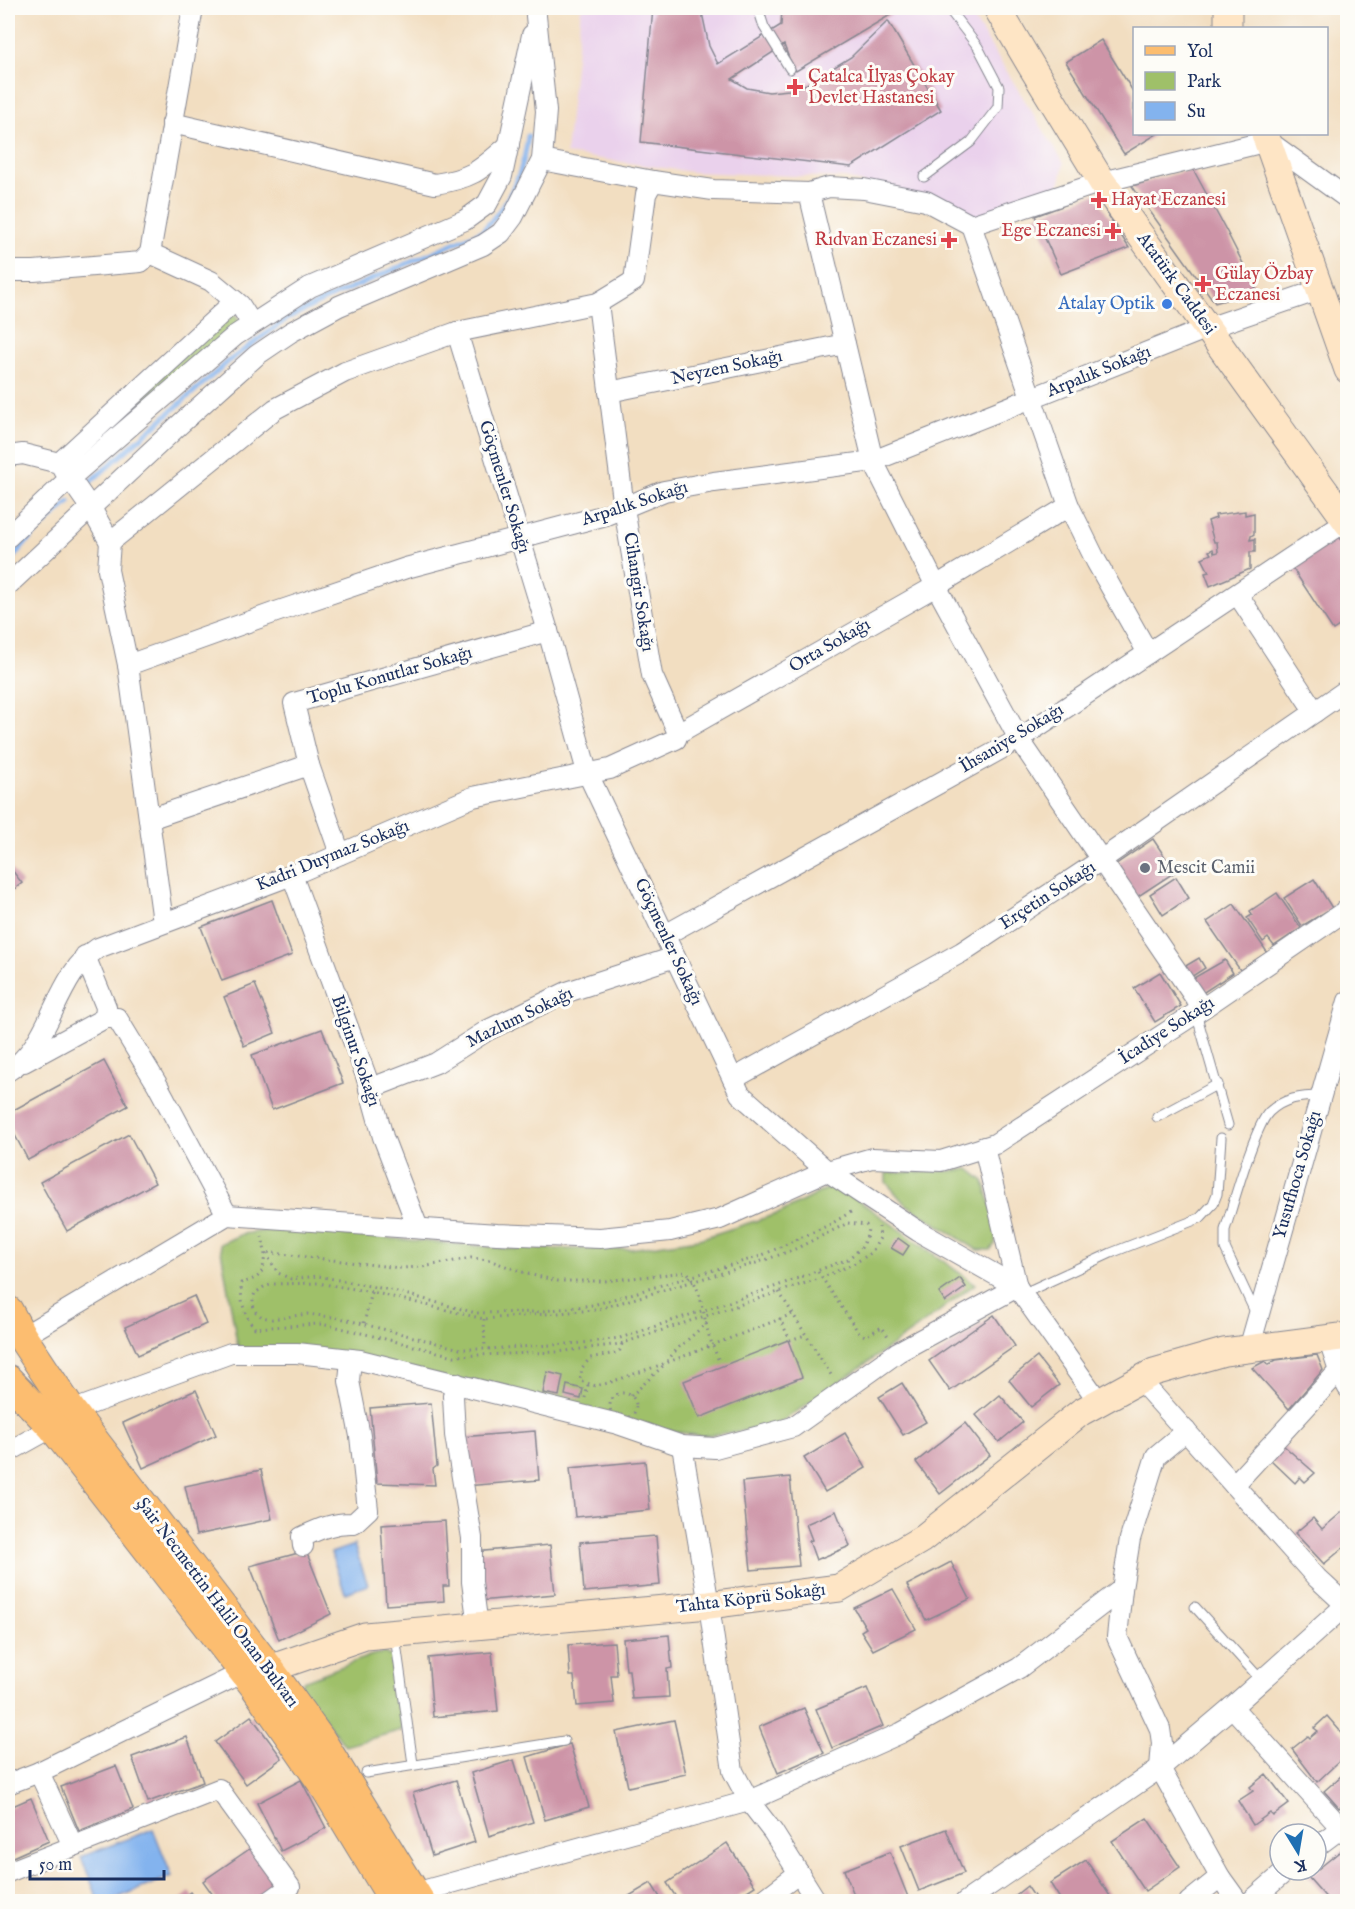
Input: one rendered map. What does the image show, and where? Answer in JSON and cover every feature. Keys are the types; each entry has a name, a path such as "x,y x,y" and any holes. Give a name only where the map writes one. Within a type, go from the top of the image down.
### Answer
{"main road":[{"name":"Şair Necmettin Halil Onan Bulvarı","path":"8,1311 62,1419 256,1671 324,1785 410,1899"},
{"name":"Şair Necmettin Halil Onan Bulvarı","path":"8,1380 62,1419"}],"street":[{"path":"8,271 141,262 150,253 193,8"},
{"name":"Atatürk Caddesi","path":"997,8 1102,182 1347,522"},
{"path":"1228,8 1228,27"},
{"path":"64,470 179,383 236,334 310,287 465,220 487,204 502,176 536,12"},
{"path":"8,585 257,355 291,332 339,306 483,245 501,233 518,208 542,160 546,111 536,12"},
{"path":"172,123 435,184 460,180 477,173 509,145"},
{"path":"971,225 1102,182 1267,137"},
{"path":"1267,137 1347,199"},
{"path":"1267,137 1347,370"},
{"path":"542,160 712,190 809,193 829,187 864,189 926,201 971,225 1069,506 1096,561 1148,653"},
{"path":"110,542 275,409 345,372 457,332 598,303 634,281 646,194 653,181"},
{"path":"809,193 873,461 936,586 1018,739 1101,860 1199,1010"},
{"path":"150,253 211,281 240,305 252,324"},
{"name":"Arpalık Sokağı","path":"128,665 406,568 606,515 664,491 873,461 1208,328 1319,290"},
{"path":"8,537 64,470 235,301"},
{"name":"Cihangir Sokağı","path":"598,303 624,508 652,675 678,733"},
{"name":"Göçmenler Sokağı","path":"457,332 548,632 587,772 740,1094 827,1171 918,1232 1020,1290 1099,1402"},
{"name":"Neyzen Sokağı","path":"609,392 845,344"},
{"path":"8,456 23,454 64,470 90,507 110,542 108,570 128,665 163,922"},
{"name":"Orta Sokağı","path":"587,772 610,769 676,739 678,733 936,586 1069,506"},
{"name":"İhsaniye Sokağı","path":"665,935 1018,739 1347,522"},
{"path":"1238,595 1315,712"},
{"name":"Toplu Konutlar Sokağı","path":"340,854 309,765 294,703 548,632"},
{"name":"Erçetin Sokağı","path":"733,1079 962,952 1101,860 1347,688"},
{"path":"149,819 309,765"},
{"name":"Kadri Duymaz Sokağı","path":"12,1069 41,1035 66,983 85,956 98,948 292,874 473,797 587,772"},
{"name":"Bilginur Sokağı","path":"292,874 369,1089 383,1137 418,1228"},
{"name":"İcadiye Sokağı","path":"227,1215 497,1234 600,1238 670,1231 720,1219 827,1171 872,1158 941,1161 995,1144 1199,1010 1347,909"},
{"path":"22,1337 227,1215 158,1084 117,1017 105,1018 106,1007 85,956"},
{"name":"Mazlum Sokağı","path":"369,1089 436,1063 488,1030 567,992 675,957"},
{"name":"Yusufhoca Sokağı","path":"1249,1349 1347,1001"},
{"name":"Kadri Duymaz Sokağı","path":"12,1069 105,1018"},
{"path":"8,1452 62,1419 231,1353 297,1353 351,1359 618,1424 682,1446 715,1448 793,1427 898,1352 1020,1290 984,1147"},
{"path":"1234,1485 1343,1379 1337,1337"},
{"name":"Tahta Köprü Sokağı","path":"256,1671 365,1636 709,1605 839,1588 922,1539 1081,1412 1140,1380 1164,1369 1224,1352 1337,1337"},
{"path":"303,1546 302,1537 331,1526 354,1523 368,1510 360,1437 349,1382 351,1359"},
{"path":"965,1902 1160,1768 1347,1606 1317,1578 1140,1380"},
{"path":"456,1383 453,1396 455,1435 471,1538 472,1582 477,1626"},
{"path":"1186,1431 1156,1456 1130,1539 1122,1589 1118,1636 1160,1729 1162,1743 1160,1768 1220,1876 1238,1902"},
{"path":"682,1446 709,1605 733,1771 749,1801 773,1832 817,1902"},
{"path":"410,1899 749,1801 901,1733 1019,1668 1122,1589"},
{"path":"8,1784 39,1772 256,1671"},
{"path":"1232,1707 1344,1826 1328,1838"},
{"path":"39,1772 73,1846"},
{"path":"8,1872 219,1789 290,1887 269,1902"},
{"path":"761,1902 799,1873"},
{"path":"1189,1902 1220,1876"},
{"path":"1250,1902 1273,1882"}],"lane":[{"path":"758,8 764,27 790,69"},
{"path":"924,177 971,142 998,107 999,87 978,46 948,8"},
{"path":"1199,1010 1228,1125"},
{"path":"1157,1117 1218,1084"},
{"path":"1258,1319 1225,1248 1225,1230 1262,1122 1269,1113 1289,1100 1300,1096 1321,1096"},
{"path":"1020,1290 1200,1218 1213,1204 1217,1194 1221,1138"},
{"path":"1195,1607 1262,1681"},
{"path":"395,1633 413,1764"},
{"path":"366,1773 564,1741"}],"path":[{"path":"265,1252 278,1273 291,1279 318,1276 390,1290 476,1312 535,1312 593,1305 693,1280 756,1263 794,1250 848,1223 866,1225 868,1228 861,1248 848,1258 817,1271 620,1338 582,1343 485,1349 448,1347 364,1323 323,1315 307,1314 272,1319 262,1317 256,1312 253,1298 255,1293 273,1284 318,1283 372,1292 484,1319 596,1310 693,1280 758,1257 831,1224 848,1212 860,1208"},
{"path":"258,1217 265,1252 263,1271 257,1279 242,1282 243,1305 248,1320 255,1328 319,1324 337,1326 454,1356 558,1352 622,1344 821,1278 855,1263 871,1253 880,1238 878,1223"},
{"path":"265,1252 400,1268 422,1267 471,1258 489,1260 528,1274 558,1281 604,1281 687,1272 693,1280 718,1359"},
{"path":"817,1271 859,1333 865,1336 882,1327 898,1352"},
{"path":"364,1323 372,1292"},
{"path":"780,1292 843,1392"},
{"path":"620,1338 622,1344 616,1353 590,1358 582,1368 580,1381 596,1386 666,1363 792,1314"},
{"path":"484,1319 485,1349"},
{"path":"780,1319 790,1340 805,1335"},
{"path":"631,1395 707,1323"}],"shaded area":[{"name":"Çatalca İlyas Çokay Devlet Hastanesi","path":"581,8 967,8 1064,163 1057,196 974,219 846,178 692,172 566,154"}],"green space":[{"path":"232,311 243,325 80,465 71,456"},
{"path":"969,1169 984,1181 997,1229 995,1244 990,1250 977,1250 904,1203 886,1182 886,1173"},
{"path":"836,1184 975,1284 916,1329 774,1427 701,1436 497,1389 238,1348 220,1244 242,1234 279,1229 513,1249 630,1249 699,1239 780,1213"},
{"path":"384,1653 392,1657 402,1730 345,1746 301,1688 303,1681 372,1655"}],"water":[{"path":"354,1545 368,1585 345,1593 331,1553"},
{"path":"153,1829 172,1876 109,1901 99,1901 81,1857"}],"building":[{"path":"653,8 701,8 709,46 718,64 781,25 782,8 888,8 892,14 796,71 784,45 732,79 747,88 769,92 789,90 807,84 851,57 888,21 941,110 851,167 641,142"},
{"path":"1101,40 1133,91 1133,135 1155,135 1124,154 1066,62"},
{"path":"1193,169 1257,291 1215,303 1132,186"},
{"path":"1095,194 1129,248 1061,274 1035,216"},
{"path":"1245,511 1245,515 1254,513 1254,534 1250,540 1255,539 1255,552 1250,552 1250,569 1210,586 1205,573 1209,572 1202,558 1211,554 1209,551 1213,549 1214,553 1218,552 1217,542 1214,542 1208,521 1216,518 1215,515"},
{"path":"1338,535 1348,549 1348,620 1333,630 1291,566"},
{"name":"Mescit Camii","path":"1153,839 1175,872 1137,897 1115,865"},
{"path":"8,865 22,883 8,894"},
{"path":"1176,877 1189,898 1163,915 1150,894"},
{"path":"1314,879 1332,908 1302,926 1284,898"},
{"path":"1277,893 1301,928 1274,946 1268,938 1263,942 1247,918 1252,915 1250,911"},
{"path":"272,900 292,955 222,981 201,927"},
{"path":"1234,904 1267,952 1240,970 1207,922"},
{"path":"1199,958 1205,968 1191,977 1184,967"},
{"path":"1225,960 1233,973 1201,994 1192,979"},
{"path":"1160,972 1181,1006 1155,1022 1134,988"},
{"path":"255,984 275,1033 244,1046 224,997"},
{"path":"322,1029 343,1083 272,1110 252,1055"},
{"path":"104,1061 128,1106 28,1160 8,1122 8,1113"},
{"path":"129,1134 155,1183 67,1231 40,1182"},
{"path":"898,1238 909,1246 903,1255 891,1248"},
{"path":"960,1278 966,1287 945,1302 939,1293"},
{"path":"194,1296 206,1324 138,1355 125,1327"},
{"path":"994,1315 1015,1346 950,1391 929,1361"},
{"path":"788,1340 802,1377 699,1418 684,1381"},
{"path":"1317,1355 1323,1370 1289,1409 1252,1368 1265,1361 1268,1365 1276,1360"},
{"path":"1037,1357 1059,1385 1031,1407 1009,1380"},
{"path":"547,1372 563,1376 559,1396 543,1393"},
{"path":"902,1383 926,1422 903,1435 879,1397"},
{"path":"567,1385 583,1389 581,1399 565,1395"},
{"path":"196,1390 216,1435 143,1468 123,1423"},
{"path":"1000,1395 1023,1422 999,1442 976,1415"},
{"path":"431,1403 437,1466 433,1469 435,1485 377,1483 370,1408"},
{"path":"965,1423 990,1455 940,1494 916,1462"},
{"path":"535,1431 539,1480 465,1486 461,1437"},
{"path":"845,1433 866,1468 825,1492 804,1458"},
{"path":"1283,1445 1315,1473 1305,1482 1300,1477 1295,1483 1271,1460"},
{"path":"645,1461 650,1510 575,1517 570,1468"},
{"path":"261,1470 272,1519 196,1535 185,1486"},
{"path":"790,1477 799,1566 751,1570 742,1482"},
{"path":"1348,1507 1348,1544 1324,1564 1295,1533 1313,1518 1322,1529"},
{"path":"836,1511 850,1546 816,1560 806,1524"},
{"path":"445,1521 449,1586 443,1586 444,1601 386,1605 381,1525"},
{"path":"656,1536 660,1585 584,1592 580,1542"},
{"path":"550,1545 555,1594 479,1601 474,1552"},
{"path":"306,1551 331,1614 279,1640 250,1566"},
{"path":"951,1562 970,1599 926,1620 907,1585"},
{"path":"893,1589 916,1629 873,1650 861,1631 866,1628 854,1608"},
{"path":"669,1635 672,1668 667,1669 669,1697 632,1699 623,1639"},
{"path":"614,1642 617,1675 611,1675 614,1703 577,1706 574,1676 570,1676 568,1645"},
{"path":"492,1652 498,1711 433,1717 428,1658"},
{"path":"867,1688 883,1726 832,1748 816,1709"},
{"path":"804,1708 824,1753 778,1773 759,1727"},
{"path":"251,1716 282,1758 246,1784 215,1742"},
{"path":"1327,1716 1348,1740 1348,1753 1317,1782 1292,1749 1318,1731 1314,1728"},
{"path":"674,1720 686,1774 628,1787 616,1732"},
{"path":"187,1737 203,1782 148,1802 132,1757"},
{"path":"570,1744 589,1807 545,1820 527,1757"},
{"path":"514,1760 533,1822 489,1836 471,1773"},
{"path":"116,1766 133,1809 79,1831 61,1787"},
{"path":"1348,1770 1348,1803 1339,1808 1324,1791"},
{"path":"1266,1774 1289,1804 1273,1816 1270,1813 1253,1825 1238,1801 1253,1791 1250,1787"},
{"path":"301,1780 326,1828 281,1851 257,1803"},
{"path":"456,1780 475,1842 432,1856 413,1793"},
{"path":"31,1798 49,1841 8,1859 8,1808"},
{"path":"1147,1818 1180,1867 1145,1891 1112,1841"},
{"path":"946,1829 964,1873 919,1891 901,1846"},
{"path":"727,1843 755,1886 730,1902 679,1902 667,1883"},
{"path":"1348,1845 1348,1902 1330,1902 1312,1882 1328,1882 1328,1861"},
{"path":"251,1848 278,1887 257,1902 218,1902 203,1881"},
{"path":"890,1852 908,1897 896,1902 857,1902 844,1870"},
{"path":"1086,1860 1114,1902 1062,1902 1050,1883"},
{"path":"651,1883 663,1902 619,1902"},
{"path":"1027,1886 1038,1902 1007,1902"},
{"path":"190,1892 197,1902 177,1902"}],"waterway":[{"path":"90,482 230,360 288,318 482,231 500,210 519,175 528,136"},
{"path":"8,563 32,536 69,502"}],"place":[{"name":"Çatalca İlyas Çokay Devlet Hastanesi","path":"795,87"},
{"name":"Hayat Eczanesi","path":"1099,200"},
{"name":"Ege Eczanesi","path":"1113,231"},
{"name":"Rıdvan Eczanesi","path":"949,240"},
{"name":"Gülay Özbay Eczanesi","path":"1203,284"},
{"name":"Atalay Optik","path":"1167,304"},
{"name":"Mescit Camii","path":"1145,868"}]}
